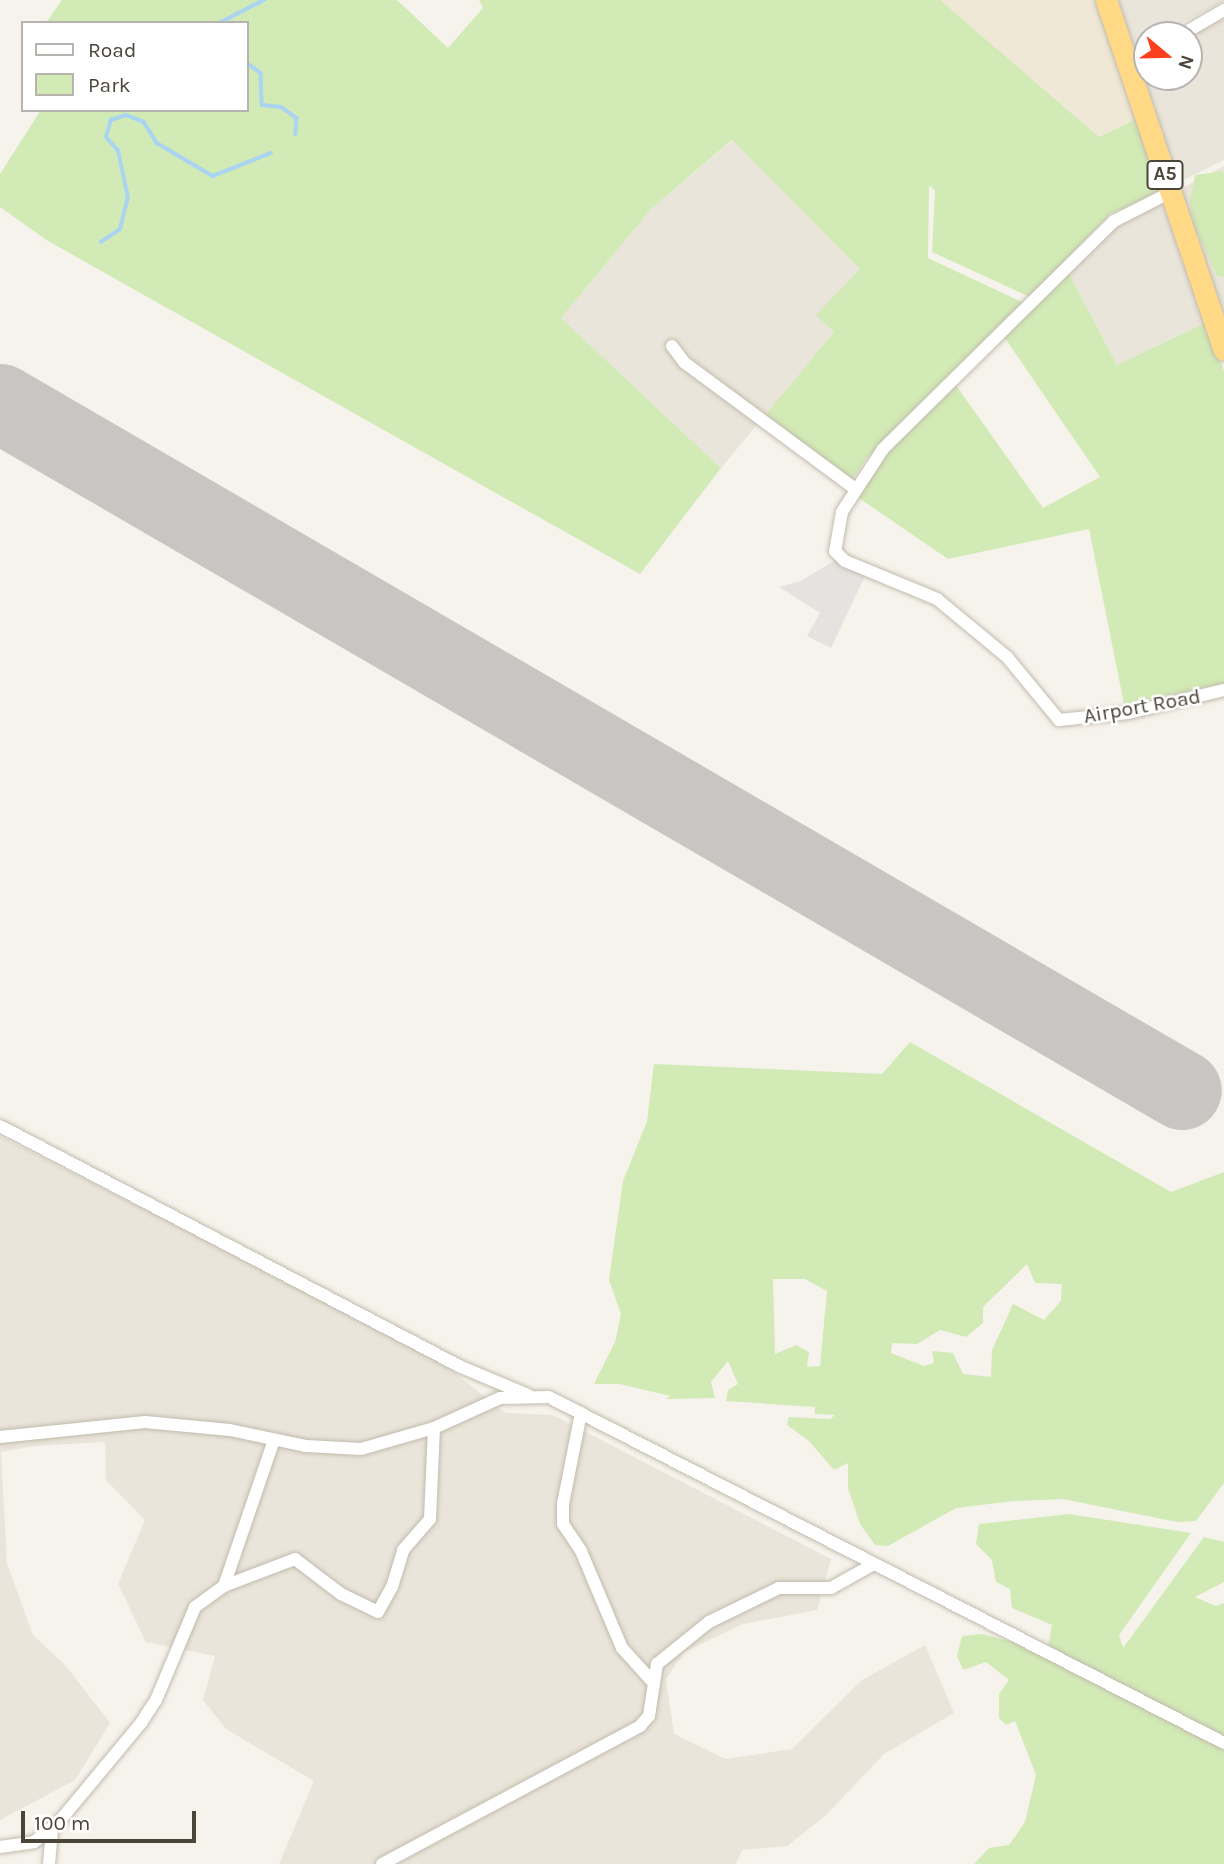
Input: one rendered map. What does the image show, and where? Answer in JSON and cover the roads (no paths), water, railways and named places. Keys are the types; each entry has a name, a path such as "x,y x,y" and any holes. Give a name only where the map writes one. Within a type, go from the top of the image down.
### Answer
{"highway":[{"name":"A5","path":"1106,0 1224,351"}],"street":[{"path":"1203,22 1224,10"},
{"path":"1128,66 1133,63"},
{"path":"672,346 682,360 854,488 883,449 1114,221 1171,192"},
{"name":"Airport Road","path":"854,488 842,512 835,551 845,561 937,599 1007,657 1059,720 1128,713 1224,690"},
{"path":"0,1126 459,1366 528,1395"},
{"path":"0,1437 145,1422 219,1429 274,1440 361,1449 434,1428 500,1398 528,1395 548,1397 720,1482 873,1565 1224,1743"},
{"path":"580,1413 563,1504 564,1524 581,1551 622,1648 651,1680"},
{"path":"0,1847 34,1842 52,1828 141,1723 156,1700 195,1607 224,1586 295,1559 341,1594 378,1612 393,1587 403,1550 430,1519 434,1428"},
{"path":"224,1586 274,1440"},
{"path":"382,1864 640,1726 651,1706 651,1680 666,1655 735,1608 786,1586 838,1586 873,1565"},
{"path":"49,1864 52,1828"}],"waterway":[{"path":"223,21 264,0"},
{"path":"248,64 261,73 262,105 281,107 297,118 296,134"},
{"path":"101,242 120,229 128,198 118,151 106,137 111,120 126,115 144,122 157,143 213,176 271,153"}]}
